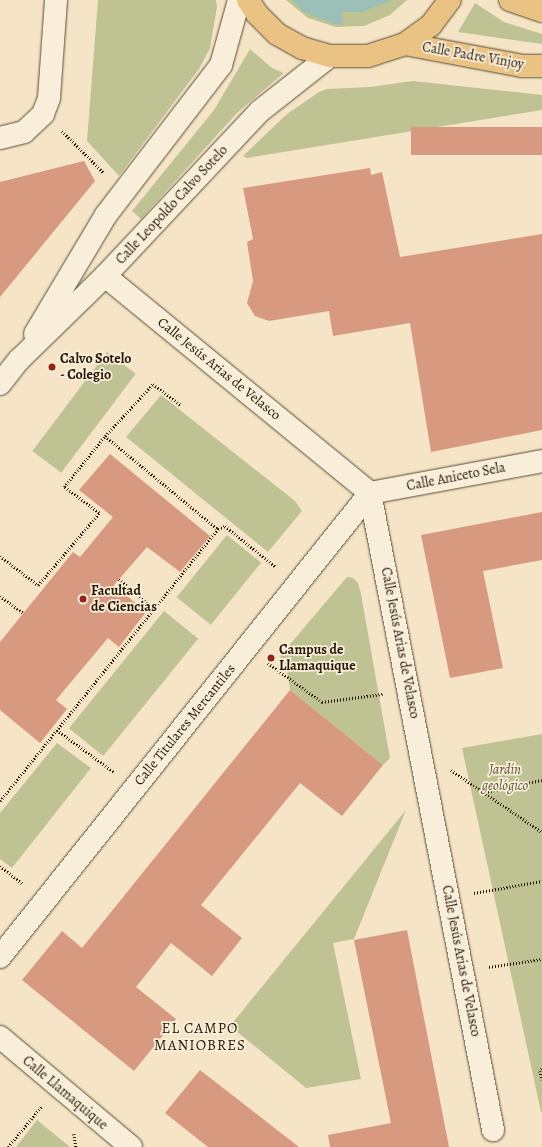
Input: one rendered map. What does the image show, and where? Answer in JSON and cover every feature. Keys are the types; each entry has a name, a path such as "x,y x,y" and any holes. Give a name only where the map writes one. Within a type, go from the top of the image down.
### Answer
{"highway":[{"path":"248,0 256,14 277,34 302,48 330,56 368,56 405,44 431,24 450,0"},
{"path":"510,0 542,10"},
{"name":"Calle Padre Vinjoy","path":"405,44 522,66 542,66"}],"street":[{"path":"0,138 24,132 42,114 49,98 56,0"},
{"name":"Calle Leopoldo Calvo Sotelo","path":"19,360 106,214 221,65 239,0"},
{"name":"Calle Leopoldo Calvo Sotelo","path":"0,384 19,360 105,276 260,111 330,56"},
{"name":"Calle Jesús Arias de Velasco","path":"105,276 370,494 493,1130"},
{"name":"Calle Aniceto Sela","path":"370,494 542,461"},
{"name":"Calle Titulares Mercantiles","path":"0,957 370,494"},
{"name":"Calle Llamaquique","path":"0,1037 57,1087 132,1147"}],"path":[{"path":"42,114 76,143 107,177"},
{"path":"0,556 38,585 99,513 64,487 105,436 153,384 181,405"},
{"path":"105,436 218,529"},
{"path":"0,801 218,529 225,526 269,562"},
{"path":"119,580 154,609"},
{"path":"0,596 23,614"},
{"path":"247,648 322,702 409,690"},
{"path":"57,730 135,788"},
{"path":"420,750 485,792 542,832"},
{"path":"485,792 542,780"},
{"path":"449,898 542,881"},
{"path":"463,972 542,959"},
{"path":"542,1069 540,1071 542,1080"},
{"path":"8,1147 57,1087"}],"green space":[{"path":"98,0 216,0 217,7 210,48 199,69 119,176 87,141"},
{"path":"286,0 407,0 390,15 364,26 336,27 308,18"},
{"path":"475,3 504,22 542,34 542,44 458,32"},
{"path":"250,49 272,68 284,73 237,113 141,219 132,211 214,110"},
{"path":"413,81 542,95 542,110 247,158 243,156 287,114 319,92 327,89 370,87"},
{"path":"107,352 136,374 61,473 32,451"},
{"path":"161,395 295,501 302,511 268,552 126,437"},
{"path":"227,535 261,563 211,625 177,597"},
{"path":"347,577 353,578 358,583 361,594 390,758 383,765 290,690 286,665 280,656"},
{"path":"164,611 198,639 103,756 69,728"},
{"name":"Jardín geológico","path":"542,734 542,1112 541,1112 462,748"},
{"path":"57,743 91,768 12,868 0,859 0,813"},
{"path":"406,810 354,939 333,943 361,1079 306,1088 230,1026"},
{"path":"37,1120 70,1147 16,1147"}],"water":[{"path":"292,0 392,0 363,12 342,12 343,25 331,23 304,12"}],"building":[{"path":"411,127 542,127 542,155 411,155"},
{"path":"84,161 95,181 0,297 0,182"},
{"path":"370,168 371,175 382,172 400,257 542,234 542,430 431,452 410,323 333,336 329,311 269,321 255,316 247,303 253,281 247,242 253,239 243,188"},
{"name":"Facultad de Ciencias","path":"110,454 210,536 180,572 147,547 114,585 146,612 119,647 108,638 56,700 67,709 40,743 0,710 0,642 73,552 80,557 113,517 79,490"},
{"path":"542,512 542,560 483,571 503,668 450,678 421,535"},
{"path":"290,690 383,765 342,816 300,783 201,905 242,938 212,976 171,943 136,987 176,1019 134,1071 22,980 62,931 82,948"},
{"path":"407,930 449,1147 330,1147 328,1135 391,1123 354,940"},
{"path":"200,1070 299,1147 208,1147 165,1113"}],"place":[{"name":"Calvo Sotelo - Colegio","path":"52,367"},
{"name":"Facultad de Ciencias","path":"83,599"},
{"name":"Campus de Llamaquique","path":"271,658"}],"district":[{"name":"EL CAMPO MANIOBRES","path":"200,1036"}]}
